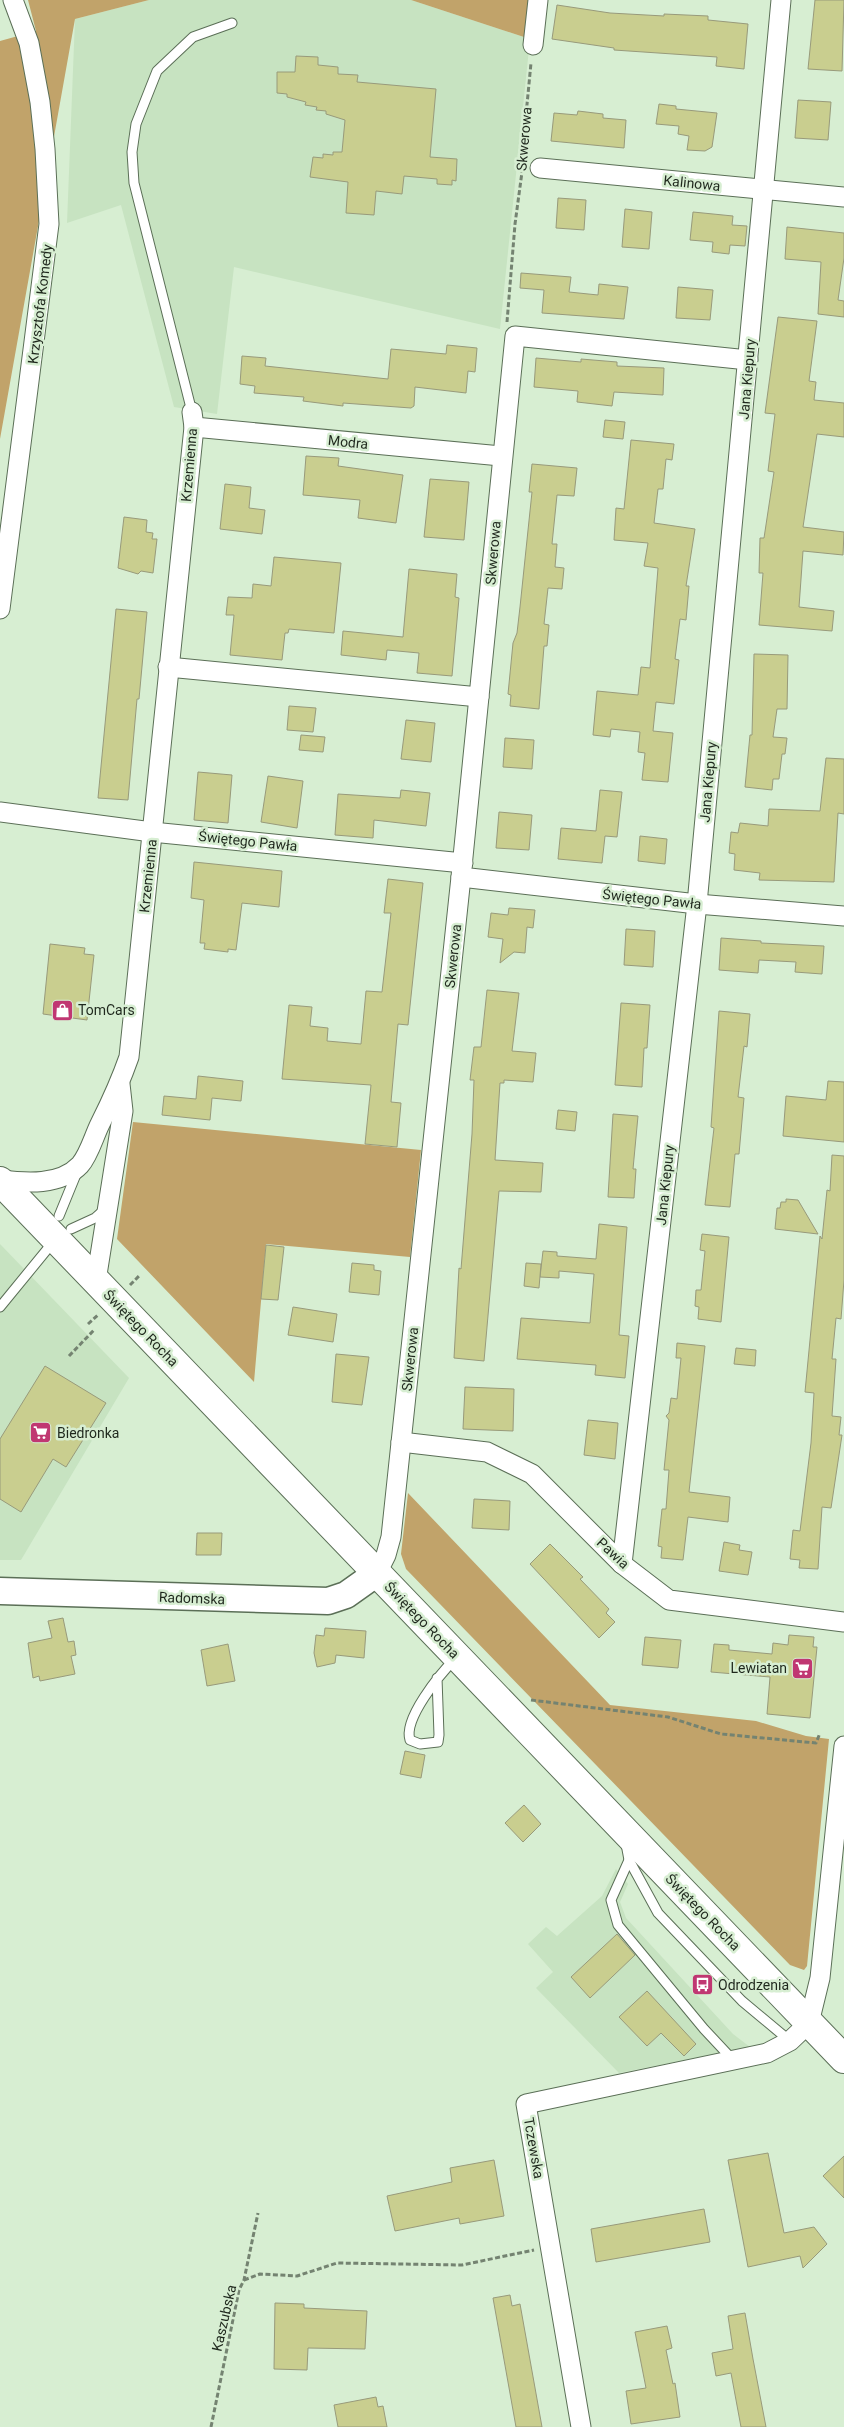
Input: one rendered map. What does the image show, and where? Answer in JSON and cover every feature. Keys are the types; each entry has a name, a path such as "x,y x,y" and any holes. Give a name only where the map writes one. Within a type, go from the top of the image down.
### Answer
{"main road":[{"name":"Świętego Rocha","path":"0,1180 62,1228 96,1281 844,2059"}],"street":[{"name":"Krzysztofa Komedy","path":"0,609 49,224 46,156 40,102 29,43 13,0"},
{"path":"533,45 538,0"},
{"name":"Jana Kiepury","path":"622,1564 697,904 765,190 781,0"},
{"name":"Kalinowa","path":"529,166 844,198"},
{"path":"515,336 748,360"},
{"name":"Skwerowa","path":"377,1573 386,1555 391,1538 462,870 501,456 515,336"},
{"name":"Modra","path":"193,420 501,456"},
{"name":"Krzemienna","path":"80,1164 120,1083 129,1057 193,420"},
{"path":"168,667 479,697"},
{"name":"Świętego Pawła","path":"0,812 462,870 697,904 844,916"},
{"name":"Krzemienna","path":"96,1281 123,1111 120,1083"},
{"path":"0,1180 24,1183 45,1181 65,1175 80,1164"},
{"name":"Pawia","path":"401,1442 487,1452 532,1474 622,1564 669,1600 844,1622"},
{"name":"Radomska","path":"0,1591 328,1601 346,1595 377,1573"},
{"path":"809,2023 820,1978 844,1746"},
{"name":"Tczewska","path":"581,2427 526,2104 767,2054 790,2041 809,2023"}],"lane":[{"path":"193,420 134,183 132,152 136,124 157,71 192,37 232,23"},
{"path":"0,1307 62,1228 80,1164"},
{"path":"62,1228 95,1218 109,1205"},
{"path":"437,1678 438,1742 420,1744 410,1740 409,1735 426,1693 437,1678 457,1657"},
{"path":"621,1827 630,1860 658,1913 742,2001 790,2041"},
{"path":"630,1860 612,1900 618,1925 704,2029 734,2061"}],"path":[{"name":"Skwerowa","path":"515,336 505,318 518,188 529,166 523,146 533,45"},
{"path":"69,1356 94,1330"},
{"path":"525,1699 668,1717 721,1734 816,1743 820,1733"},
{"name":"Kaszubska","path":"211,2427 239,2290 244,2280 258,2213"},
{"path":"244,2280 260,2274 297,2276 337,2263 462,2265 551,2246"}],"shaded area":[{"path":"28,0 149,0 75,19 0,439 0,41 36,31"},
{"path":"149,0 411,0 530,39 500,329 234,267 217,414 174,407 121,205 67,223 75,19"},
{"path":"411,0 533,0 530,39"},
{"path":"133,1122 421,1150 410,1257 266,1244 254,1382 117,1239"},
{"path":"0,1244 129,1378 21,1560 0,1560"},
{"path":"408,1493 610,1705 756,1721 806,1736 829,1739 807,1966 804,1970 790,1965 406,1569 401,1554"},
{"path":"616,1869 628,1884 620,1902 626,1918 733,2034 750,2047 619,2073 536,1988 553,1972 528,1944 546,1927 557,1936 602,1896"}],"building":[{"path":"815,0 844,0 842,71 808,69"},
{"path":"557,5 610,13 708,16 708,20 748,24 744,69 716,66 717,57 614,50 614,48 552,39"},
{"path":"296,56 318,57 318,65 338,67 338,74 358,75 357,82 436,89 430,157 457,159 456,181 452,180 452,185 437,184 437,179 404,176 402,194 376,191 374,215 346,213 348,182 310,177 313,157 323,158 323,154 333,155 333,152 342,152 345,120 326,114 326,111 316,110 317,107 305,105 306,102 287,97 287,94 277,93 277,72 295,72"},
{"path":"798,100 831,102 828,140 795,138"},
{"path":"659,104 676,106 676,109 717,113 712,147 705,151 687,150 689,136 678,134 679,126 656,124"},
{"path":"578,111 603,114 603,118 626,120 624,148 551,141 554,113 577,115"},
{"path":"558,198 586,200 584,230 556,228"},
{"path":"625,209 652,212 649,249 622,247"},
{"path":"693,212 733,216 732,225 747,226 745,246 730,245 729,254 712,252 713,242 690,240"},
{"path":"787,227 844,233 844,258 838,300 844,301 844,317 818,314 821,262 785,259"},
{"path":"521,273 571,277 569,292 598,295 599,284 628,287 624,319 542,313 544,290 520,288"},
{"path":"678,287 713,290 710,320 676,318"},
{"path":"778,317 817,321 809,381 816,382 814,400 844,403 844,437 817,434 803,527 844,532 843,555 803,551 799,607 834,611 832,631 759,625 763,573 759,573 760,538 764,538 774,472 768,471 775,414 765,413"},
{"path":"447,345 477,348 475,372 468,371 466,393 415,387 414,406 411,408 343,403 343,406 303,401 304,397 254,393 255,386 240,384 242,356 266,358 265,366 388,379 391,349 446,354"},
{"path":"536,358 581,362 581,359 617,362 617,366 664,368 663,395 614,392 612,406 577,402 578,391 534,387"},
{"path":"605,420 625,422 623,439 603,437"},
{"path":"631,440 674,444 672,460 666,459 663,489 658,489 654,523 695,529 686,586 689,586 686,620 680,619 675,659 679,660 674,704 656,702 653,731 673,733 668,782 642,780 645,753 638,752 640,732 611,729 610,737 593,735 597,691 638,695 641,667 650,668 658,568 644,566 648,543 614,540 616,508 624,509"},
{"path":"306,456 339,458 338,466 403,475 396,523 358,518 360,500 303,495"},
{"path":"532,464 577,468 574,496 557,495 552,544 557,544 555,567 564,568 562,589 548,588 544,624 549,625 547,646 544,646 539,709 510,706 511,695 508,694 513,643 517,633 532,492 529,492"},
{"path":"430,479 469,482 464,540 424,537"},
{"path":"225,484 251,487 249,508 265,510 262,534 220,529"},
{"path":"124,517 147,520 146,532 153,533 152,539 157,539 153,573 141,571 138,574 118,568"},
{"path":"274,557 341,563 334,633 289,629 288,633 285,633 282,660 230,655 234,615 226,615 228,597 252,598 253,584 271,586"},
{"path":"409,569 457,574 455,597 459,598 452,676 417,673 419,653 387,650 386,660 341,655 343,631 403,637"},
{"path":"116,609 147,612 128,800 98,798"},
{"path":"754,654 788,655 787,709 777,709 773,737 787,738 785,754 782,754 779,779 773,779 772,790 745,787 750,735 752,735"},
{"path":"289,706 316,708 313,732 287,730"},
{"path":"406,720 435,723 431,762 401,759"},
{"path":"301,735 325,737 323,752 299,750"},
{"path":"505,738 534,740 532,769 503,767"},
{"path":"826,758 844,759 844,814 838,813 834,882 759,880 760,873 734,870 735,854 729,853 731,832 738,833 740,823 768,826 769,809 820,811"},
{"path":"198,772 232,775 228,823 194,820"},
{"path":"268,776 303,781 297,828 261,822"},
{"path":"401,790 430,793 426,826 374,820 373,838 335,835 338,794 400,798"},
{"path":"600,790 622,792 617,837 605,836 602,863 558,859 561,828 596,831"},
{"path":"499,812 532,815 529,850 496,848"},
{"path":"640,836 667,839 665,864 638,861"},
{"path":"194,862 282,871 279,907 242,903 236,950 228,949 228,952 204,949 205,943 200,943 204,900 191,898"},
{"path":"388,879 423,883 408,1025 398,1024 391,1102 401,1103 397,1147 365,1144 371,1085 282,1079 289,1005 312,1007 310,1026 328,1028 327,1041 361,1044 366,991 382,992 391,913 384,913"},
{"path":"509,908 535,910 533,928 527,927 525,953 514,952 500,963 503,939 488,937 491,913 508,915"},
{"path":"626,929 655,931 653,967 624,965"},
{"path":"721,938 761,941 761,943 824,946 822,974 795,972 796,962 759,960 758,973 719,970"},
{"path":"50,944 85,948 84,954 94,955 87,1020 43,1014"},
{"path":"487,990 519,993 512,1051 536,1053 533,1082 504,1080 504,1083 500,1083 495,1160 543,1163 541,1192 499,1191 484,1361 454,1358 459,1268 461,1269 472,1134 474,1080 470,1080 474,1047 481,1047"},
{"path":"621,1003 650,1005 647,1048 644,1048 642,1087 615,1085"},
{"path":"719,1011 750,1014 747,1047 744,1046 738,1097 744,1098 739,1154 735,1154 730,1207 705,1205 714,1128 711,1127"},
{"path":"198,1076 243,1081 241,1101 212,1098 210,1120 162,1115 164,1096 196,1099"},
{"path":"828,1081 844,1082 844,1142 783,1136 786,1096 826,1100"},
{"path":"558,1110 577,1112 575,1131 556,1129"},
{"path":"613,1114 638,1116 633,1169 636,1169 634,1198 608,1197"},
{"path":"832,1155 844,1156 844,1280 841,1319 836,1318 832,1359 836,1359 832,1416 841,1417 839,1435 842,1435 831,1508 822,1507 818,1569 799,1568 800,1560 790,1559 793,1530 800,1531 811,1443 814,1393 805,1392 820,1236 822,1239 827,1190 830,1191"},
{"path":"786,1199 798,1200 818,1234 775,1229 777,1208 780,1208 781,1202 786,1202"},
{"path":"599,1224 627,1227 619,1335 629,1336 625,1378 595,1375 596,1365 517,1359 521,1318 590,1323 594,1274 559,1271 559,1278 540,1277 543,1251 557,1252 557,1256 596,1259"},
{"path":"702,1234 729,1237 721,1322 698,1319 699,1307 695,1306 696,1290 701,1290 705,1251 700,1250"},
{"path":"266,1245 284,1247 278,1300 261,1299"},
{"path":"352,1263 374,1265 374,1270 381,1271 379,1295 349,1292"},
{"path":"526,1263 541,1264 539,1288 524,1286"},
{"path":"293,1307 337,1314 333,1342 288,1335"},
{"path":"677,1343 705,1346 689,1492 730,1497 728,1522 688,1517 683,1560 661,1558 662,1547 658,1546 662,1509 666,1509 669,1470 664,1470 669,1420 666,1416 669,1413 671,1398 677,1399 681,1358 676,1358"},
{"path":"736,1348 756,1350 755,1366 734,1364"},
{"path":"336,1354 369,1357 362,1405 332,1402"},
{"path":"45,1366 106,1403 66,1467 53,1459 21,1512 0,1499 0,1439"},
{"path":"465,1387 514,1389 513,1431 463,1429"},
{"path":"588,1420 618,1423 615,1459 584,1455"},
{"path":"474,1499 510,1501 509,1530 472,1528"},
{"path":"197,1533 222,1533 221,1555 196,1555"},
{"path":"724,1542 740,1545 739,1550 752,1552 748,1575 719,1571"},
{"path":"550,1544 583,1577 580,1579 609,1609 606,1613 615,1622 599,1638 530,1564"},
{"path":"63,1618 68,1642 74,1641 76,1655 71,1656 75,1674 40,1681 39,1676 33,1678 28,1643 52,1638 48,1621"},
{"path":"325,1628 366,1631 364,1658 336,1655 335,1663 317,1667 314,1653 316,1635 324,1636"},
{"path":"789,1635 814,1637 813,1647 817,1647 810,1718 767,1714 770,1677 711,1672 714,1644 729,1645 729,1650 772,1654 773,1643 788,1645"},
{"path":"645,1637 681,1640 678,1668 642,1665"},
{"path":"228,1644 235,1681 207,1686 201,1650"},
{"path":"405,1751 425,1755 421,1778 400,1774"},
{"path":"524,1805 541,1824 523,1842 505,1823"},
{"path":"617,1934 635,1955 590,1998 571,1977"},
{"path":"647,1991 696,2044 684,2056 661,2033 647,2046 619,2017"},
{"path":"768,2153 784,2233 814,2227 827,2244 803,2268 800,2256 748,2267 728,2160"},
{"path":"844,2156 844,2198 823,2176"},
{"path":"494,2160 504,2216 460,2224 459,2218 395,2231 387,2196 452,2182 450,2168"},
{"path":"704,2209 710,2242 596,2262 591,2229"},
{"path":"510,2295 512,2306 520,2304 542,2427 516,2427 493,2298"},
{"path":"275,2303 304,2304 304,2308 367,2311 365,2349 308,2348 307,2370 274,2369"},
{"path":"745,2313 766,2427 741,2427 731,2373 716,2376 712,2353 733,2349 728,2316"},
{"path":"667,2326 672,2348 666,2350 673,2384 675,2383 680,2417 631,2424 626,2391 646,2388 635,2332"},
{"path":"376,2397 378,2407 383,2406 387,2427 338,2427 334,2405"}],"place":[{"name":"TomCars","path":"62,1010"},
{"name":"Biedronka","path":"41,1433"},
{"name":"Lewiatan","path":"803,1668"},
{"name":"Odrodzenia","path":"702,1985"}]}
